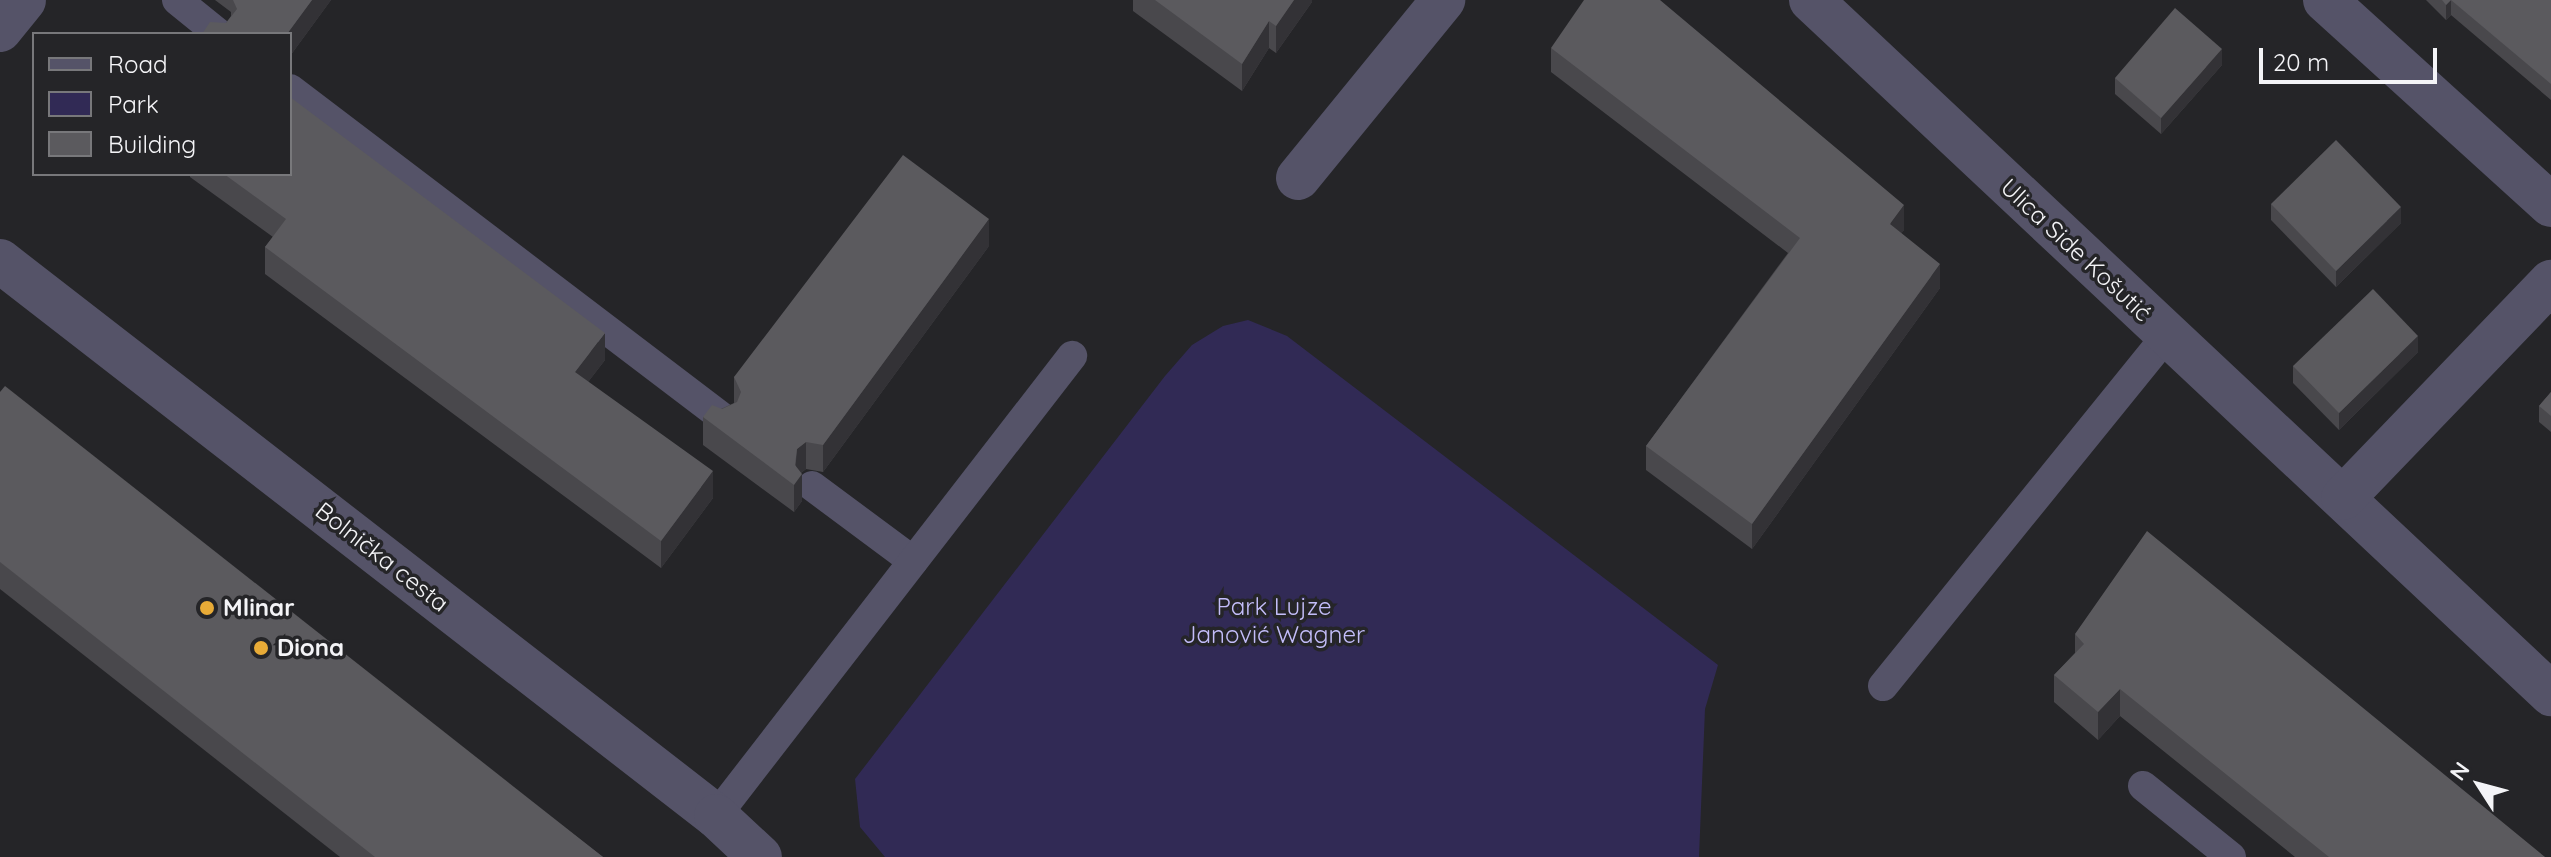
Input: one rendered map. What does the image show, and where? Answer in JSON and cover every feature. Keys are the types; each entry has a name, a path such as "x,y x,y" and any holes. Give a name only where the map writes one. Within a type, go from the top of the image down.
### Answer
{"street":[{"path":"0,30 24,0"},
{"name":"Ulica Side Košutić","path":"1811,0 2551,694"},
{"path":"2325,0 2551,205"},
{"path":"1298,178 1441,1"},
{"name":"Bolnička cesta","path":"0,261 716,816 760,857"},
{"path":"2343,498 2551,282"}],"lane":[{"path":"177,0 217,32"},
{"path":"292,91 723,418"},
{"path":"1883,686 2167,335"},
{"path":"716,816 1072,356"},
{"path":"812,486 913,561"},
{"path":"2143,786 2231,857"}],"green space":[{"name":"Park Lujze Janović Wagner","path":"1248,320 1287,336 1718,665 1705,709 1699,857 885,857 860,827 855,779 1165,376 1192,345 1223,326"}],"building":[{"path":"233,0 312,0 288,32 203,32 210,22 226,23 237,9"},
{"path":"1155,0 1294,0 1276,26 1269,21 1242,64"},
{"path":"1584,0 1660,0 1904,205 1890,224 1940,264 1752,524 1646,446 1800,238 1551,48"},
{"path":"2451,0 2551,0 2551,84"},
{"path":"2175,8 2222,49 2161,118 2115,78"},
{"path":"292,98 605,333 575,372 713,471 661,541 265,247 286,219 227,176 292,176"},
{"path":"2336,140 2401,207 2336,271 2271,204"},
{"path":"903,155 989,219 823,445 806,442 797,449 795,465 802,474 794,485 703,417 712,405 722,409 737,402 741,392 734,377"},
{"path":"2373,289 2418,336 2339,413 2293,366"},
{"path":"5,386 603,857 375,857 0,562 0,392"},
{"path":"2551,392 2551,416 2539,406"},
{"path":"2147,531 2545,857 2329,857 2120,689 2098,712 2054,675 2084,644 2075,634"}],"place":[{"name":"Mlinar","path":"207,608"},
{"name":"Diona","path":"261,648"}]}
